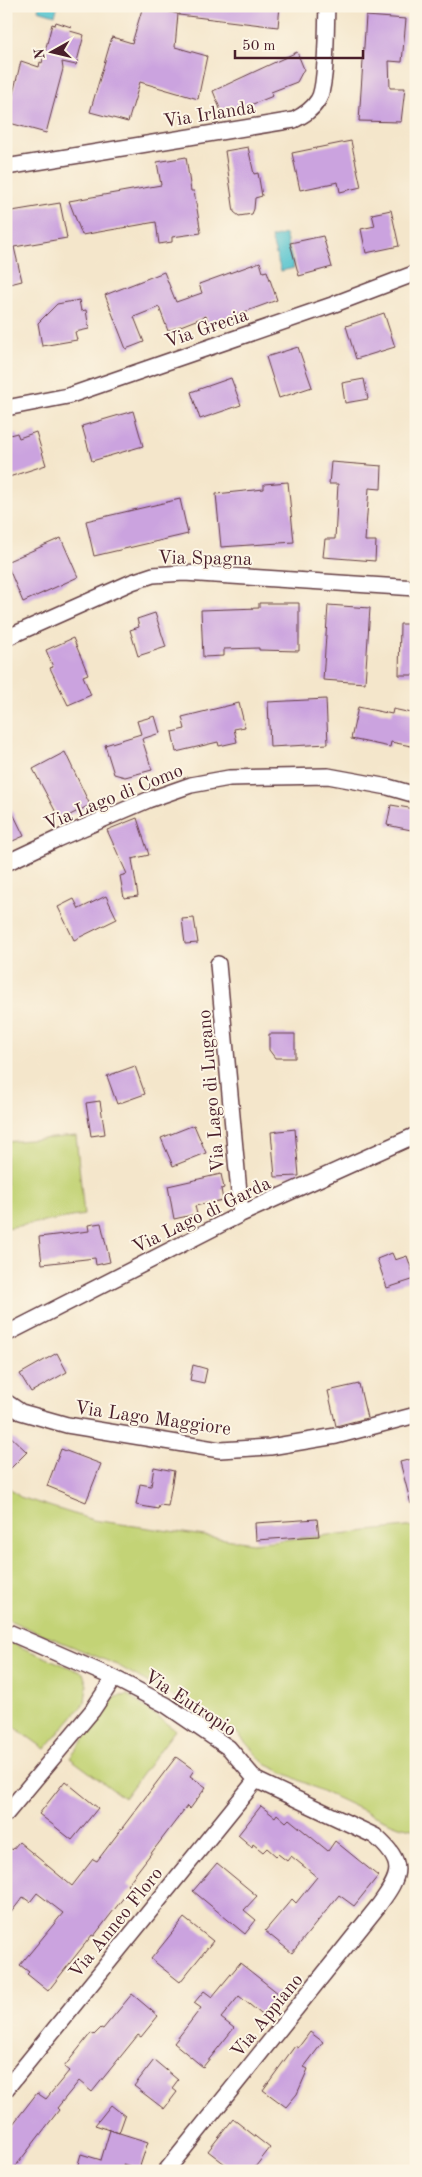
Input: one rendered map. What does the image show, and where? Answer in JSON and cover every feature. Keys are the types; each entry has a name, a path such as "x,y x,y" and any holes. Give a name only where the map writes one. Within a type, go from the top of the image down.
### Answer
{"street":[{"name":"Via Irlanda","path":"6,167 294,120 308,112 319,99 324,69 327,6"},
{"name":"Via Grecia","path":"6,408 68,396 323,308 416,273"},
{"name":"Via Spagna","path":"6,638 153,575 184,573 416,588"},
{"name":"Via Lago di Como","path":"6,863 130,808 191,785 229,778 328,776 388,787 416,795"},
{"name":"Via Lago di Lugano","path":"218,964 241,1214"},
{"name":"Via Lago di Garda","path":"6,1334 241,1214 416,1135"},
{"name":"Via Lago Maggiore","path":"6,1402 21,1412 67,1425 220,1450 270,1447 336,1436 416,1415"},
{"name":"Via Eutropio","path":"6,1631 114,1678 166,1705 229,1748 256,1780 375,1836 388,1847 397,1864 395,1883"},
{"path":"6,1814 92,1710 114,1678"},
{"name":"Via Anneo Floro","path":"6,2089 256,1780"},
{"name":"Via Appiano","path":"166,2171 327,1972 395,1883"}],"green space":[{"path":"76,1136 84,1215 6,1228 6,1142"},
{"path":"6,1485 20,1497 93,1520 253,1543 416,1526 416,1830 379,1818 265,1764 237,1733 117,1665 6,1619"},
{"path":"6,1641 83,1673 87,1685 85,1702 45,1749 6,1721"},
{"path":"128,1695 175,1730 124,1798 70,1758 115,1697"}],"water":[{"path":"39,6 58,6 55,15 38,10"},
{"path":"285,234 294,268 281,271 271,238"}],"building":[{"path":"143,6 159,6 159,9 178,14 175,47 207,56 198,99 140,82 128,122 90,112 112,37 132,43"},
{"path":"180,6 280,6 278,27 179,15"},
{"path":"366,16 406,19 402,62 389,61 390,88 405,88 401,122 359,121"},
{"path":"56,22 71,27 70,31 84,35 76,65 62,62 63,69 46,133 6,122 21,61 39,67 40,62 42,63 52,24 55,25"},
{"path":"297,52 304,69 297,82 271,92 273,96 223,116 213,91"},
{"path":"351,141 361,187 340,192 338,182 300,190 292,153"},
{"path":"248,147 254,174 258,173 262,196 255,198 252,214 239,216 234,212 225,151"},
{"path":"186,157 191,191 194,191 201,233 172,237 172,242 159,244 156,222 82,235 69,201 161,185 157,162"},
{"path":"60,203 67,238 14,247 22,281 6,285 6,212"},
{"path":"391,210 399,246 366,253 361,229 375,226 372,214"},
{"path":"323,236 332,267 299,276 290,243"},
{"path":"260,262 263,272 267,271 277,300 209,325 206,316 168,331 159,307 134,317 144,342 126,349 105,295 164,272 176,302 202,293 199,284"},
{"path":"79,300 81,311 86,310 89,329 75,332 77,340 42,346 38,323 57,304"},
{"path":"384,313 395,347 356,359 346,326"},
{"path":"298,347 312,387 279,398 266,357"},
{"path":"231,378 241,405 200,419 191,392"},
{"path":"364,379 368,399 345,403 342,383"},
{"path":"133,411 143,446 92,461 82,426"},
{"path":"36,432 46,465 6,478 6,436 17,433 19,438"},
{"path":"331,462 382,466 381,489 369,488 365,541 376,541 375,561 323,557 325,539 335,539 338,484 329,484"},
{"path":"288,482 294,542 221,547 216,494 264,489 264,484"},
{"path":"180,499 188,534 94,556 86,521"},
{"path":"61,538 78,577 23,602 6,562"},
{"path":"259,603 299,603 299,651 259,650 259,648 224,649 224,656 203,657 201,610 259,608"},
{"path":"328,605 370,608 365,683 323,680"},
{"path":"155,613 166,647 138,656 130,630 139,627 137,619"},
{"path":"400,624 416,624 416,675 399,675"},
{"path":"73,638 88,674 83,676 91,695 68,705 50,668 53,667 46,650"},
{"path":"326,699 328,744 270,747 268,702"},
{"path":"239,703 245,727 234,729 237,742 219,746 218,742 176,752 172,732 185,729 182,717"},
{"path":"358,707 392,714 393,709 416,714 416,747 391,742 390,747 351,739"},
{"path":"155,716 160,733 142,739 152,770 125,777 114,774 105,745 141,734 137,721"},
{"path":"65,752 90,805 60,820 33,769"},
{"path":"6,799 24,836 6,844"},
{"path":"391,805 415,809 411,830 387,825"},
{"path":"137,818 149,855 132,859 138,896 124,898 120,876 127,874 107,830"},
{"path":"106,896 117,919 74,940 58,907 74,899 79,909"},
{"path":"194,918 198,943 185,944 182,919"},
{"path":"269,1034 295,1034 295,1058 275,1058 269,1050"},
{"path":"135,1066 145,1094 117,1104 107,1076"},
{"path":"100,1101 105,1134 91,1136 86,1103"},
{"path":"194,1125 206,1153 173,1166 161,1138"},
{"path":"295,1129 299,1176 275,1177 271,1132"},
{"path":"221,1174 224,1188 221,1189 223,1200 195,1206 197,1214 174,1219 168,1186"},
{"path":"101,1223 110,1262 96,1265 95,1258 42,1264 39,1237 89,1231 88,1225"},
{"path":"392,1253 395,1260 407,1256 415,1279 387,1288 377,1259"},
{"path":"57,1353 67,1372 31,1392 20,1374"},
{"path":"193,1365 207,1369 204,1383 190,1380"},
{"path":"359,1384 367,1418 336,1426 328,1391"},
{"path":"6,1432 27,1452 6,1473"},
{"path":"61,1449 101,1464 86,1502 47,1486"},
{"path":"416,1458 416,1504 411,1504 400,1462"},
{"path":"154,1467 174,1471 168,1506 159,1505 158,1509 136,1505 140,1484 151,1486"},
{"path":"317,1519 319,1536 256,1540 255,1523"},
{"path":"176,1757 194,1770 190,1776 206,1787 190,1809 187,1806 127,1885 131,1888 48,1991 27,1974 29,1972 20,1965 63,1913 37,1893 30,1902 23,1897 6,1919 6,1843 12,1850 19,1842 72,1886 93,1859 97,1861"},
{"path":"65,1781 98,1808 72,1840 39,1814"},
{"path":"261,1806 275,1817 277,1814 286,1822 289,1819 328,1851 335,1841 378,1876 354,1906 339,1895 292,1953 265,1931 292,1899 296,1903 317,1877 291,1856 287,1861 278,1854 276,1856 267,1848 263,1852 253,1844 252,1847 238,1835"},
{"path":"217,1863 257,1896 244,1910 256,1920 245,1934 193,1891"},
{"path":"184,1918 213,1941 180,1982 151,1959"},
{"path":"240,1963 283,1997 266,2018 239,1996 221,2018 234,2028 203,2067 174,2043 201,2008 194,2003 204,1991 212,1997"},
{"path":"132,1994 158,2016 141,2037 138,2035 92,2092 79,2081 57,2108 59,2110 12,2171 6,2171 6,2133 37,2093 46,2099 69,2071 64,2067 91,2033 94,2035 101,2028 103,2029"},
{"path":"310,2032 323,2042 304,2067 308,2069 297,2094 286,2107 263,2090 295,2046 298,2048"},
{"path":"154,2060 178,2080 172,2088 177,2092 164,2109 134,2086"},
{"path":"111,2105 125,2116 119,2133 95,2125"},
{"path":"233,2119 270,2148 252,2171 234,2171 208,2151"},
{"path":"110,2130 148,2142 139,2169 123,2164 125,2171 76,2171 81,2154 101,2160"}]}
